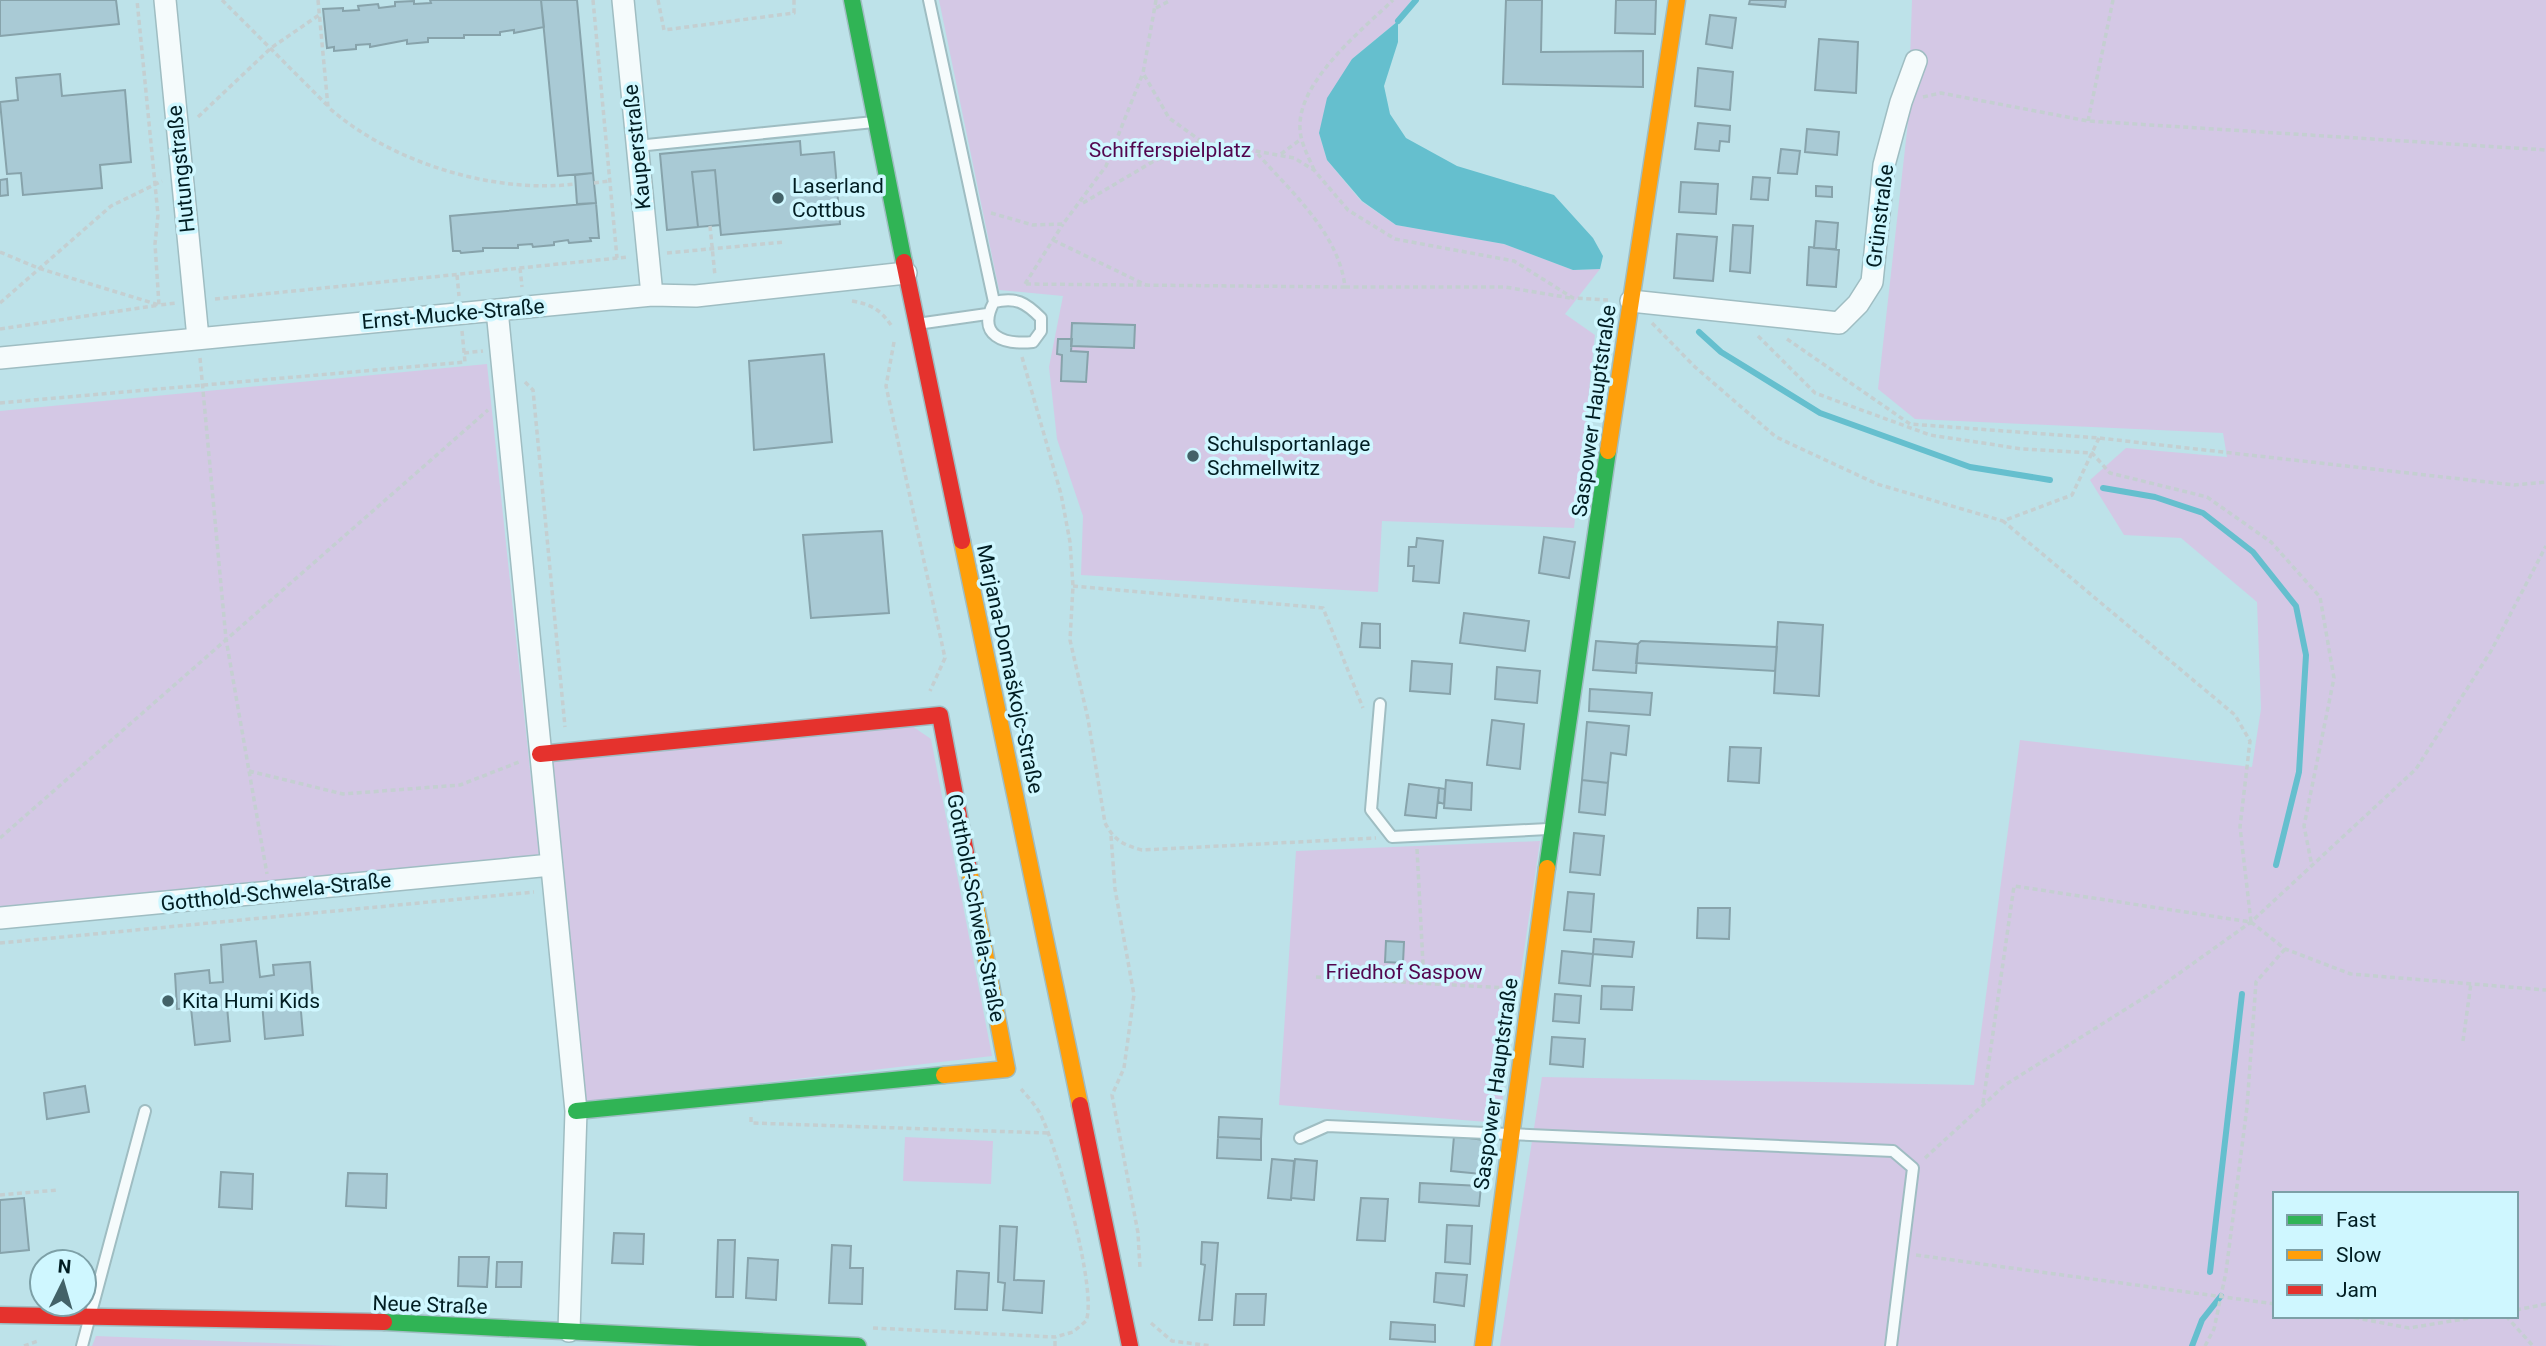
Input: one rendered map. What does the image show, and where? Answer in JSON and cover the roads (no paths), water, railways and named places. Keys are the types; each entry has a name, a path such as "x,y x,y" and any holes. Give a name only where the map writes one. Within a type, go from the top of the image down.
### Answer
{"street":[{"name":"Hutungstraße","path":"165,0 198,338"},
{"name":"Kauperstraße","path":"623,0 652,295"},
{"name":"Marjana-Domaškojc-Straße","path":"852,0 916,325 1130,1346"},
{"name":"Saspower Hauptstraße","path":"1483,1346 1509,1134 1677,0"},
{"name":"Grünstraße","path":"1631,301 1839,323 1857,304 1872,282 1884,165 1901,102 1916,61"},
{"name":"Ernst-Mucke-Straße","path":"0,358 652,295 716,294 906,273"},
{"path":"497,310 576,1111 569,1331"},
{"name":"Gotthold-Schwela-Straße","path":"540,754 940,715 1007,1069 576,1111"},
{"name":"Gotthold-Schwela-Straße","path":"0,918 551,865"},
{"name":"Neue Straße","path":"98,1314 569,1331 858,1346"},
{"name":"Neue Straße","path":"0,1315 28,1315"}],"lane":[{"path":"929,0 971,207 994,302 987,314 990,329 999,340 1014,344 1033,342 1041,331 1041,318 1030,307 1011,298 994,302"},
{"path":"637,146 877,122"},
{"path":"916,325 987,314"},
{"path":"1380,704 1371,810 1392,837 1553,829"},
{"path":"98,1291 145,1111"},
{"path":"1300,1138 1328,1126 1893,1151 1913,1168 1891,1346"},
{"path":"82,1346 91,1318"}],"water":[{"path":"1398,21 1398,42 1384,86 1390,114 1406,138 1457,166 1554,195 1593,238 1603,256 1600,269 1573,270 1504,244 1396,225 1362,201 1327,160 1319,133 1327,98 1352,59"}],"waterway":[{"path":"1398,21 1416,0"},
{"path":"1699,332 1721,352 1820,413 1970,467 2050,480"},
{"path":"2103,488 2155,497 2203,513 2253,552 2296,606 2306,655 2299,772 2276,865"},
{"path":"2210,1272 2242,994"},
{"path":"2192,1346 2202,1320 2221,1296"}],"place":[{"name":"Laserland Cottbus","path":"778,198"},
{"name":"Schulsportanlage Schmellwitz","path":"1193,456"},
{"name":"Kita Humi Kids","path":"168,1001"}],"park label":[{"name":"Schifferspielplatz","path":"1170,150"},
{"name":"Friedhof Saspow","path":"1404,972"}]}
